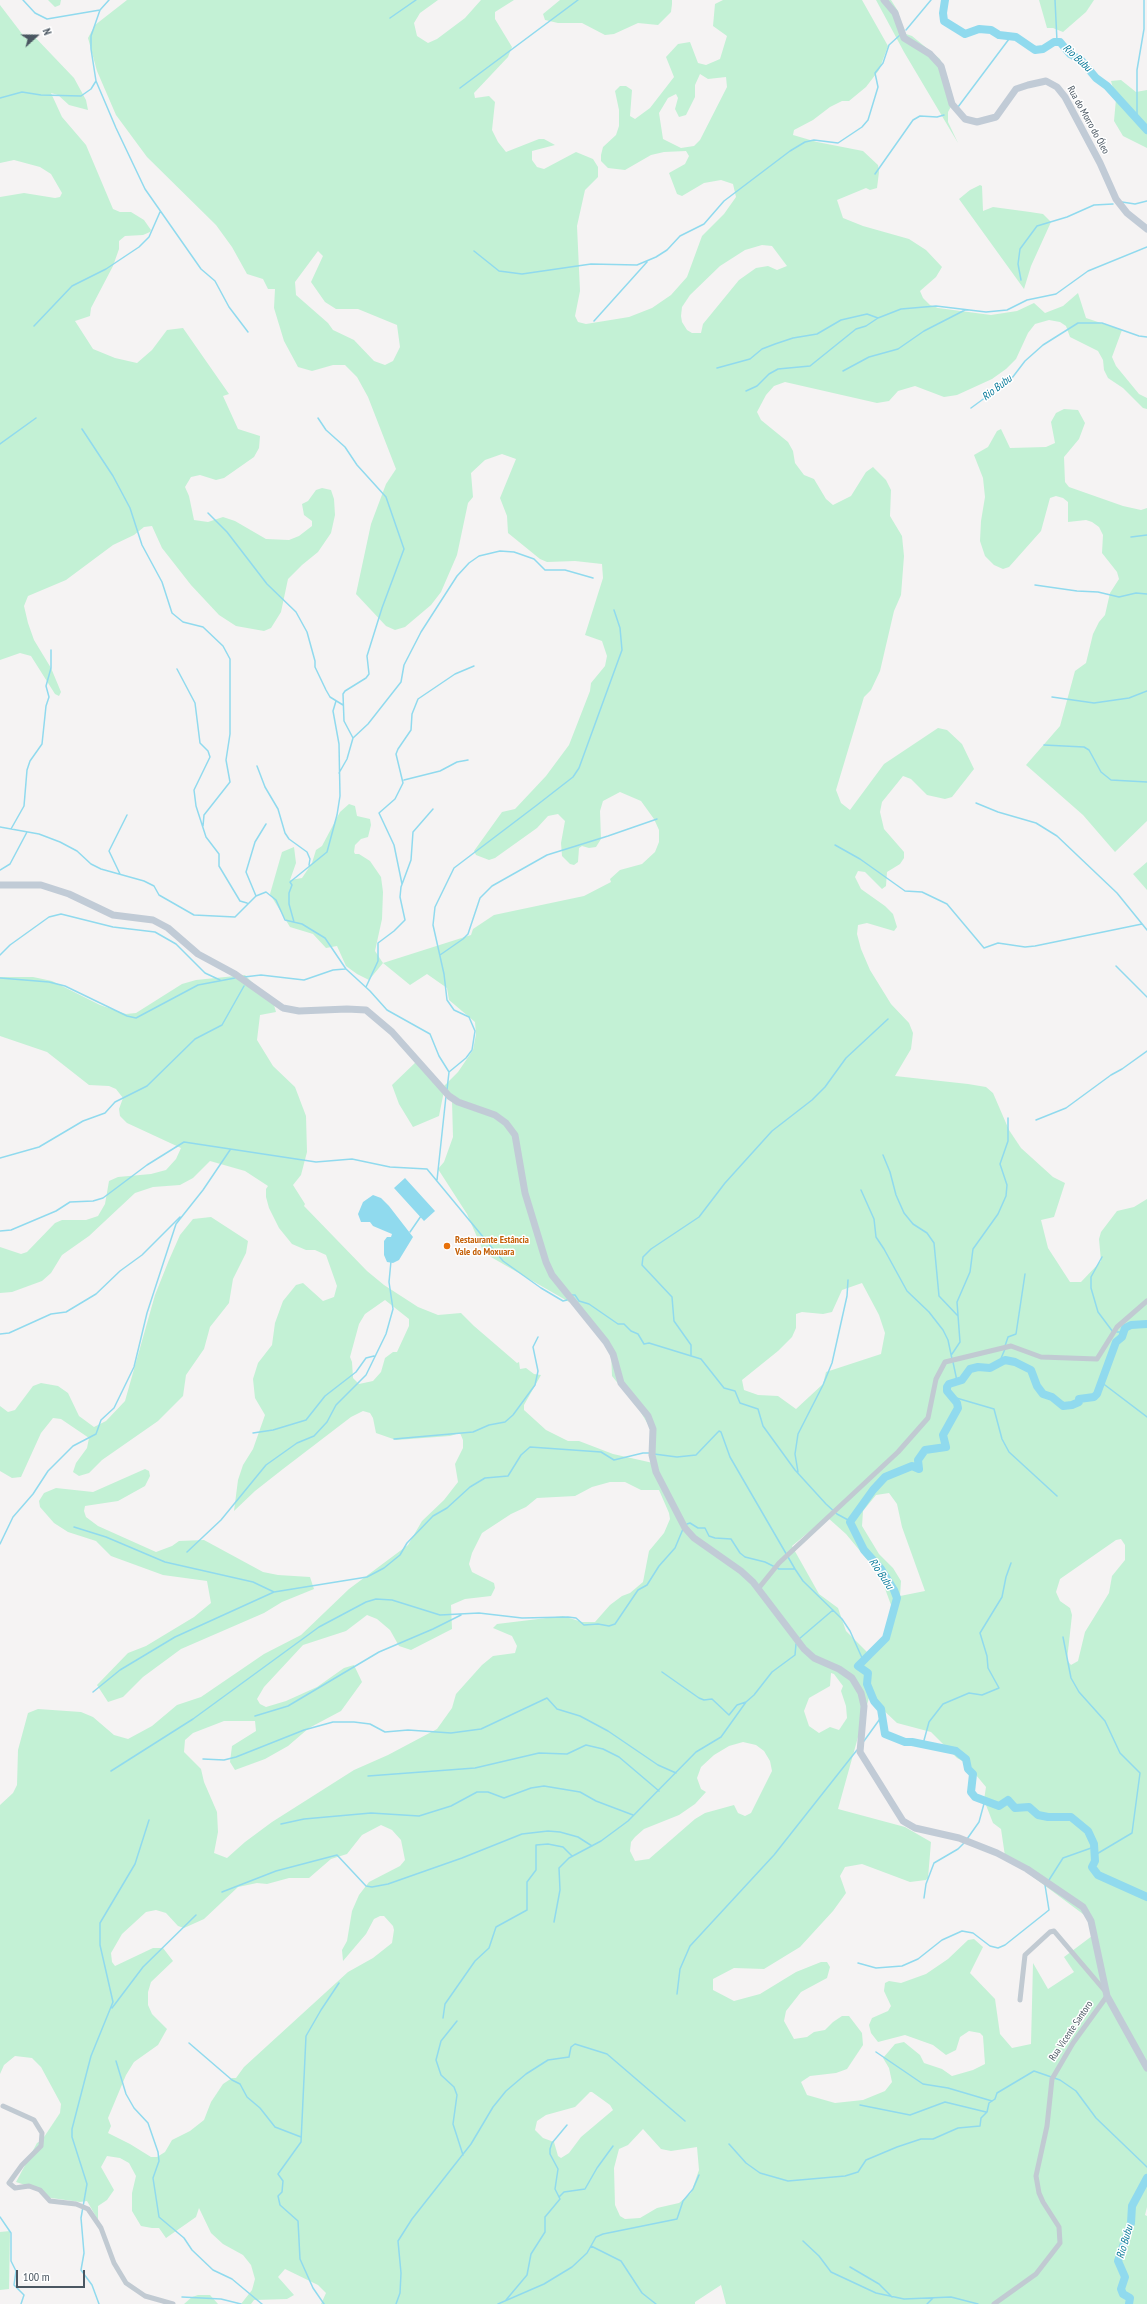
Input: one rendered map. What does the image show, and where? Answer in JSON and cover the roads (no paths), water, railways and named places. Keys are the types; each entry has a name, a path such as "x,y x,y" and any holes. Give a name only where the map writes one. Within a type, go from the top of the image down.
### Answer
{"street":[{"name":"Rua do Morro do Óleo","path":"884,0 896,13 904,38 930,54 941,66 952,104 965,118 971,121 983,121 996,117 1016,90 1046,81 1057,87 1065,97 1100,163 1116,199 1127,213 1147,229"},
{"path":"0,885 41,885 68,894 113,916 153,920 168,928 198,954 235,974 283,1008 299,1011 347,1009 366,1010 392,1032 449,1096 458,1102 495,1115 506,1123 515,1135 525,1193 546,1262 552,1275 606,1342 613,1354 621,1383 648,1416 653,1430 652,1455 656,1472 684,1528 694,1538 741,1571 758,1589 799,1643 814,1658 839,1669 852,1678 861,1693 864,1706 860,1752 903,1821 915,1828 959,1838 997,1853 1027,1869 1083,1907 1093,1928 1106,1993"},
{"path":"758,1589 779,1563 898,1452 928,1418 936,1379 945,1362 1011,1346 1041,1356 1097,1359 1117,1327 1147,1301"},
{"path":"1020,2000 1025,1955 1050,1932 1054,1932 1106,1993 1147,2068"},
{"name":"Rua Vicente Santoro","path":"994,2304 1036,2274 1052,2256 1060,2243 1060,2227 1043,2202 1039,2193 1036,2176 1047,2126 1052,2079 1073,2043 1106,1993"},
{"path":"3,2106 34,2120 42,2133 41,2146 22,2165 9,2183 15,2188 29,2186 40,2190 50,2201 76,2204 88,2209 101,2228 114,2263 126,2283 145,2296 173,2304"}],"water":[{"path":"405,1178 435,1211 424,1221 394,1188"},
{"path":"373,1195 381,1198 389,1206 413,1237 399,1260 393,1263 387,1262 384,1255 384,1241 387,1237 391,1237 392,1234 373,1226 370,1222 361,1222 358,1214 363,1202"}],"waterway":[{"path":"23,0 35,13 47,19 100,10"},
{"path":"109,0 100,10 91,36 91,49 96,81 116,128 145,189 201,269 215,281 229,307 248,332"},
{"path":"390,18 416,0"},
{"path":"460,88 578,0"},
{"path":"906,30 931,0"},
{"name":"Rio Bubu","path":"945,0 943,13 944,21 965,34 979,29 991,30 999,35 1016,37 1035,50 1043,49 1054,42 1060,42 1070,54 1081,60 1096,78 1107,86 1147,130"},
{"path":"1055,0 1057,41"},
{"path":"1137,119 1137,70 1144,29 1144,0"},
{"path":"474,251 499,271 522,274 591,264 637,265 656,257 667,250 680,236 704,224 724,201 790,151 805,142 814,140 838,143 862,127 868,120 878,87 875,73 883,63 889,45 900,35"},
{"path":"958,107 1012,35"},
{"path":"0,98 22,92 41,95 81,96 91,89 96,81"},
{"path":"875,174 913,120 920,116 937,117 944,115"},
{"path":"1122,202 1135,204 1147,201"},
{"path":"1021,280 1018,264 1020,249 1037,226 1067,217 1094,205 1113,204"},
{"path":"34,326 72,286 106,269 139,247 149,237 160,212"},
{"path":"746,391 757,386 769,374 778,369 810,366 856,329 866,326 878,318 901,309 936,306 986,312 1007,310 1027,300 1056,294 1088,271 1147,247"},
{"path":"594,321 647,262"},
{"path":"843,371 869,357 898,349 924,331 965,310"},
{"path":"717,368 750,359 762,349 775,344 793,338 817,334 841,320 867,314 878,318"},
{"name":"Rio Bubu","path":"971,408 1012,378 1025,361 1043,345 1078,323 1102,323 1139,336 1147,337"},
{"path":"0,444 36,418"},
{"path":"318,418 326,430 345,447 357,465 386,497 404,549 382,608 367,656 369,674 366,678 345,691 343,694 344,721 353,738 347,759 339,773"},
{"path":"82,429 113,476 130,508 142,545 162,582 172,613 183,622 203,627 223,646 230,659 230,734 226,760 230,782 204,815 203,826"},
{"path":"208,513 227,532 267,584 296,612 307,632 315,661 315,667 326,690 330,697 343,705"},
{"path":"1131,537 1147,535"},
{"path":"353,738 368,724 401,682 404,665 421,632 457,576 469,563 479,556 500,551 514,552 534,559 545,570 565,570 593,578"},
{"path":"1035,585 1077,591 1098,592 1119,597 1136,593 1147,594"},
{"path":"449,1072 466,1058 472,1050 475,1031 469,1017 454,1010 447,1000 444,974 433,925 435,907 454,868 573,777 579,768 622,650 620,628 614,610"},
{"path":"11,829 24,806 27,770 30,761 42,744 46,706 49,697 46,686 51,668 51,650"},
{"path":"402,884 394,845 379,813 395,799 403,783 396,754 411,730 412,714 418,699 455,674 474,666"},
{"path":"177,669 195,703 200,743 208,751 210,757 194,790 196,806 206,837 219,854 219,866 240,901 247,903"},
{"path":"1052,697 1094,703 1129,698 1147,691"},
{"path":"294,922 289,904 289,893 292,885 290,882 327,852 337,815 340,796 339,744 333,711 336,701"},
{"path":"1044,745 1084,747 1089,750 1101,772 1111,780 1147,782"},
{"path":"404,780 440,771 457,762 468,760"},
{"path":"257,766 265,787 278,809 285,833 289,839 307,852 310,859 309,865"},
{"path":"976,803 998,812 1036,823 1057,836 1117,893 1147,930"},
{"path":"366,987 378,961 378,943 394,931 405,920 400,897 401,887 411,860 413,832 433,809"},
{"path":"120,874 109,851 127,815"},
{"path":"440,955 468,934 480,898 492,886 547,855 657,819"},
{"path":"256,896 246,872 255,842 266,824"},
{"path":"0,827 39,834 60,842 77,851 91,864 101,869 144,881 154,886 159,895 194,915 235,917 256,896 266,892 276,900 285,920 302,924 325,938 346,969 370,991 387,1010 430,1034 439,1056 449,1072 447,1090"},
{"path":"0,870 10,864 27,832"},
{"path":"835,845 860,859 905,891 922,892 947,904 984,948 998,943 1025,947 1035,946 1142,924"},
{"path":"0,955 10,945 49,917 61,914 113,927 155,932 176,944 205,973 220,980"},
{"path":"1116,966 1147,997"},
{"path":"244,977 261,975 304,980 333,970 345,969"},
{"path":"0,978 49,982 65,986 127,1016 136,1018 198,985 235,978"},
{"path":"0,1158 39,1147 83,1121 105,1113 115,1102 147,1086 195,1039 222,1025 244,986"},
{"path":"691,1356 691,1345 674,1321 672,1297 642,1265 643,1257 651,1249 699,1217 725,1183 772,1131 812,1100 825,1087 846,1058 888,1019"},
{"path":"1036,1120 1066,1108 1147,1051"},
{"path":"437,1180 446,1096"},
{"path":"952,1354 960,1342 957,1302 970,1272 973,1249 998,1214 1006,1196 1007,1185 1000,1164 1008,1141 1008,1118"},
{"path":"0,1231 11,1230 56,1211 70,1202 93,1201 103,1198 147,1165 184,1142 316,1162 352,1159 390,1167 427,1169 503,1261 541,1288 563,1301 567,1300"},
{"path":"0,1544 13,1517 33,1494 48,1471 73,1446 96,1434 101,1420 114,1408 134,1367 147,1313 176,1224 203,1190 230,1150"},
{"path":"883,1155 890,1172 896,1195 904,1213 913,1224 927,1233 934,1243 939,1296 958,1316"},
{"path":"861,1190 874,1219 876,1237 907,1291 929,1312 943,1330 948,1340 952,1359"},
{"path":"410,1232 421,1216"},
{"path":"0,1334 9,1333 51,1314 66,1312 96,1294 120,1271 142,1255 180,1217"},
{"path":"1102,1257 1091,1277 1091,1288 1098,1312 1113,1332"},
{"path":"187,1552 221,1520 266,1465 297,1443 314,1436 327,1422 336,1405 366,1375 386,1334 393,1309 389,1282 391,1261"},
{"path":"1005,1346 1008,1337 1016,1334 1025,1274"},
{"path":"798,1472 795,1454 798,1434 823,1385 832,1363 847,1296 848,1280"},
{"path":"572,1295 575,1295 579,1301 589,1304 618,1324 624,1324 631,1331 638,1334 644,1344 649,1343 701,1359 724,1388 735,1391 740,1403 758,1409 763,1426 795,1470 826,1504 837,1514 850,1521"},
{"name":"Rio Bubu","path":"1147,1324 1131,1325 1125,1328 1122,1337 1116,1342 1097,1394 1094,1397 1079,1399 1079,1402 1072,1405 1063,1406 1052,1397 1043,1394 1037,1386 1031,1370 1015,1362 1005,1360 990,1368 978,1367 970,1369 962,1380 949,1384 947,1387 947,1391 957,1403 958,1408 943,1435 946,1447 925,1450 918,1460 919,1469 912,1466 885,1477 873,1490 850,1522 864,1550 881,1569 894,1590 897,1598 886,1638 858,1666 868,1673 867,1684 874,1701 881,1709 885,1734 905,1742 912,1742 956,1751 966,1759 968,1769 973,1774 971,1792 975,1797 999,1806 1008,1800 1015,1808 1029,1807 1038,1815 1048,1817 1071,1817 1088,1831 1094,1844 1095,1861 1092,1867 1098,1875 1147,1897"},
{"name":"Rio Bubu","path":"1117,1332 1123,1332"},
{"path":"394,1439 473,1432 489,1425 505,1422 513,1415 535,1385 538,1371 533,1347 538,1337"},
{"path":"999,1363 1005,1349"},
{"path":"253,1433 273,1430 306,1420 325,1396 356,1372 366,1358 374,1356"},
{"path":"953,1362 957,1381"},
{"path":"1101,1382 1147,1417"},
{"path":"953,1397 994,1409 1002,1439 1009,1452 1057,1496"},
{"path":"654,1454 677,1457 696,1455 719,1431 721,1432 730,1457 795,1569 803,1581 842,1619 850,1631 863,1660"},
{"path":"93,1692 120,1670 175,1637 274,1592 367,1577 384,1568 400,1555 407,1543 433,1516 447,1508 470,1487 485,1478 508,1476 521,1455 530,1447 601,1452 614,1460 643,1453 650,1453"},
{"path":"687,1524 690,1523 698,1528 705,1528 709,1536 731,1539 740,1553 745,1557 765,1562 779,1569 795,1569"},
{"path":"74,1527 106,1537 165,1562 253,1582 274,1592"},
{"path":"111,1771 193,1719 319,1627 366,1602 376,1599 392,1600 440,1615 479,1613 522,1618 568,1617 576,1618 584,1625 598,1624 609,1626 615,1624 638,1590 647,1585 659,1566 675,1548 683,1529"},
{"path":"923,1744 929,1722 943,1704 969,1693 982,1695 999,1688 988,1668 987,1656 980,1633 1002,1597 1006,1577 1011,1563"},
{"path":"799,1639 833,1610"},
{"path":"255,1716 288,1706 379,1652 433,1629 461,1615"},
{"path":"1063,1637 1071,1678 1079,1692 1105,1721 1120,1753 1140,1773 1132,1833 1095,1855"},
{"path":"554,1922 560,1890 559,1868 569,1858 601,1841 628,1821 696,1752 721,1737 746,1702 754,1695 772,1672 795,1655 796,1644"},
{"path":"662,1672 699,1698 704,1700 712,1699 729,1715 737,1705 746,1702"},
{"path":"203,1759 224,1760 236,1757 304,1730 333,1722 370,1724 385,1732 408,1730 451,1733 481,1729 547,1698 557,1709 580,1716 608,1731 658,1765 676,1773"},
{"path":"864,1741 882,1716"},
{"path":"368,1776 475,1768 539,1753 567,1754 586,1745 603,1749 619,1757 659,1791"},
{"path":"677,1994 680,1969 690,1946 774,1855 857,1750"},
{"path":"281,1824 304,1819 371,1813 419,1816 451,1806 477,1792 488,1792 504,1798 531,1788 544,1786 580,1792 596,1801 633,1815"},
{"path":"967,1839 979,1822 985,1800"},
{"path":"99,2304 92,2285 81,2270 84,2253 81,2218 87,2184 72,2137 72,2129 91,2056 113,2002 100,1945 100,1923 135,1864 149,1820"},
{"path":"222,1892 276,1871 337,1855 366,1886 372,1887 388,1884 462,1858 522,1834 548,1831 560,1832 578,1837 592,1846"},
{"path":"924,1898 926,1884 934,1863 958,1849 965,1842"},
{"path":"443,2018 445,2004 475,1961 489,1948 496,1927 527,1910 527,1882 536,1870 536,1845 548,1844 563,1847 572,1856"},
{"path":"1049,1880 1063,1858 1094,1847"},
{"path":"858,1963 876,1968 902,1966 918,1959 942,1940 962,1931 973,1933 990,1946 998,1948 1005,1945 1049,1910 1045,1885"},
{"path":"112,2008 143,1967 196,1915"},
{"path":"324,2304 313,2288 300,2259 298,2221 280,2205 278,2196 282,2192 283,2181 278,2174 301,2142 306,2036 339,1983"},
{"path":"457,2021 441,2041 436,2060 441,2075 454,2087 457,2095 453,2124 463,2155"},
{"path":"189,2043 232,2080 240,2084 247,2097 260,2108 275,2127 301,2137"},
{"path":"396,2304 400,2293 401,2273 398,2241 412,2219 471,2144 493,2107 506,2091 526,2074 548,2060 569,2057 571,2047 575,2044 607,2054 685,2121"},
{"path":"876,2052 923,2084 948,2088 992,2101"},
{"path":"116,2061 126,2094 134,2108 148,2123 158,2152 159,2161 153,2178 159,2217 184,2238 192,2250 213,2270 232,2279 262,2304"},
{"path":"729,2144 746,2163 760,2173 788,2181 845,2176 858,2172 866,2160 897,2147 921,2139 933,2139 958,2128 980,2126 981,2118 987,2112 989,2103 995,2099 997,2093 1034,2071 1060,2080 1076,2091 1096,2118 1147,2167"},
{"path":"860,2105 910,2115 945,2102 986,2112"},
{"path":"506,2300 527,2275 531,2254 545,2232 545,2217 560,2199 555,2189 558,2169 550,2154 550,2149 552,2143 567,2125"},
{"path":"559,2197 564,2192 585,2189 597,2168 613,2146"},
{"path":"498,2304 544,2284 572,2267 587,2253 596,2237 603,2234 677,2219 683,2201 693,2189 699,2175"},
{"name":"Rio Bubu","path":"1129,2304 1130,2298 1123,2294 1121,2289 1125,2277 1118,2261 1131,2223 1132,2206 1147,2178"},
{"path":"0,2217 11,2233 11,2261 16,2271 14,2285 24,2295 21,2304"},
{"path":"803,2241 819,2256 831,2272 876,2293 904,2299 951,2297 978,2304"},
{"path":"591,2246 621,2261 642,2293 656,2304"},
{"path":"850,2267 879,2284 892,2297"},
{"path":"182,2297 221,2299 241,2304"},
{"path":"927,2304 933,2298"}],"place":[{"name":"Restaurante Estância Vale do Moxuara","path":"447,1246"}]}
